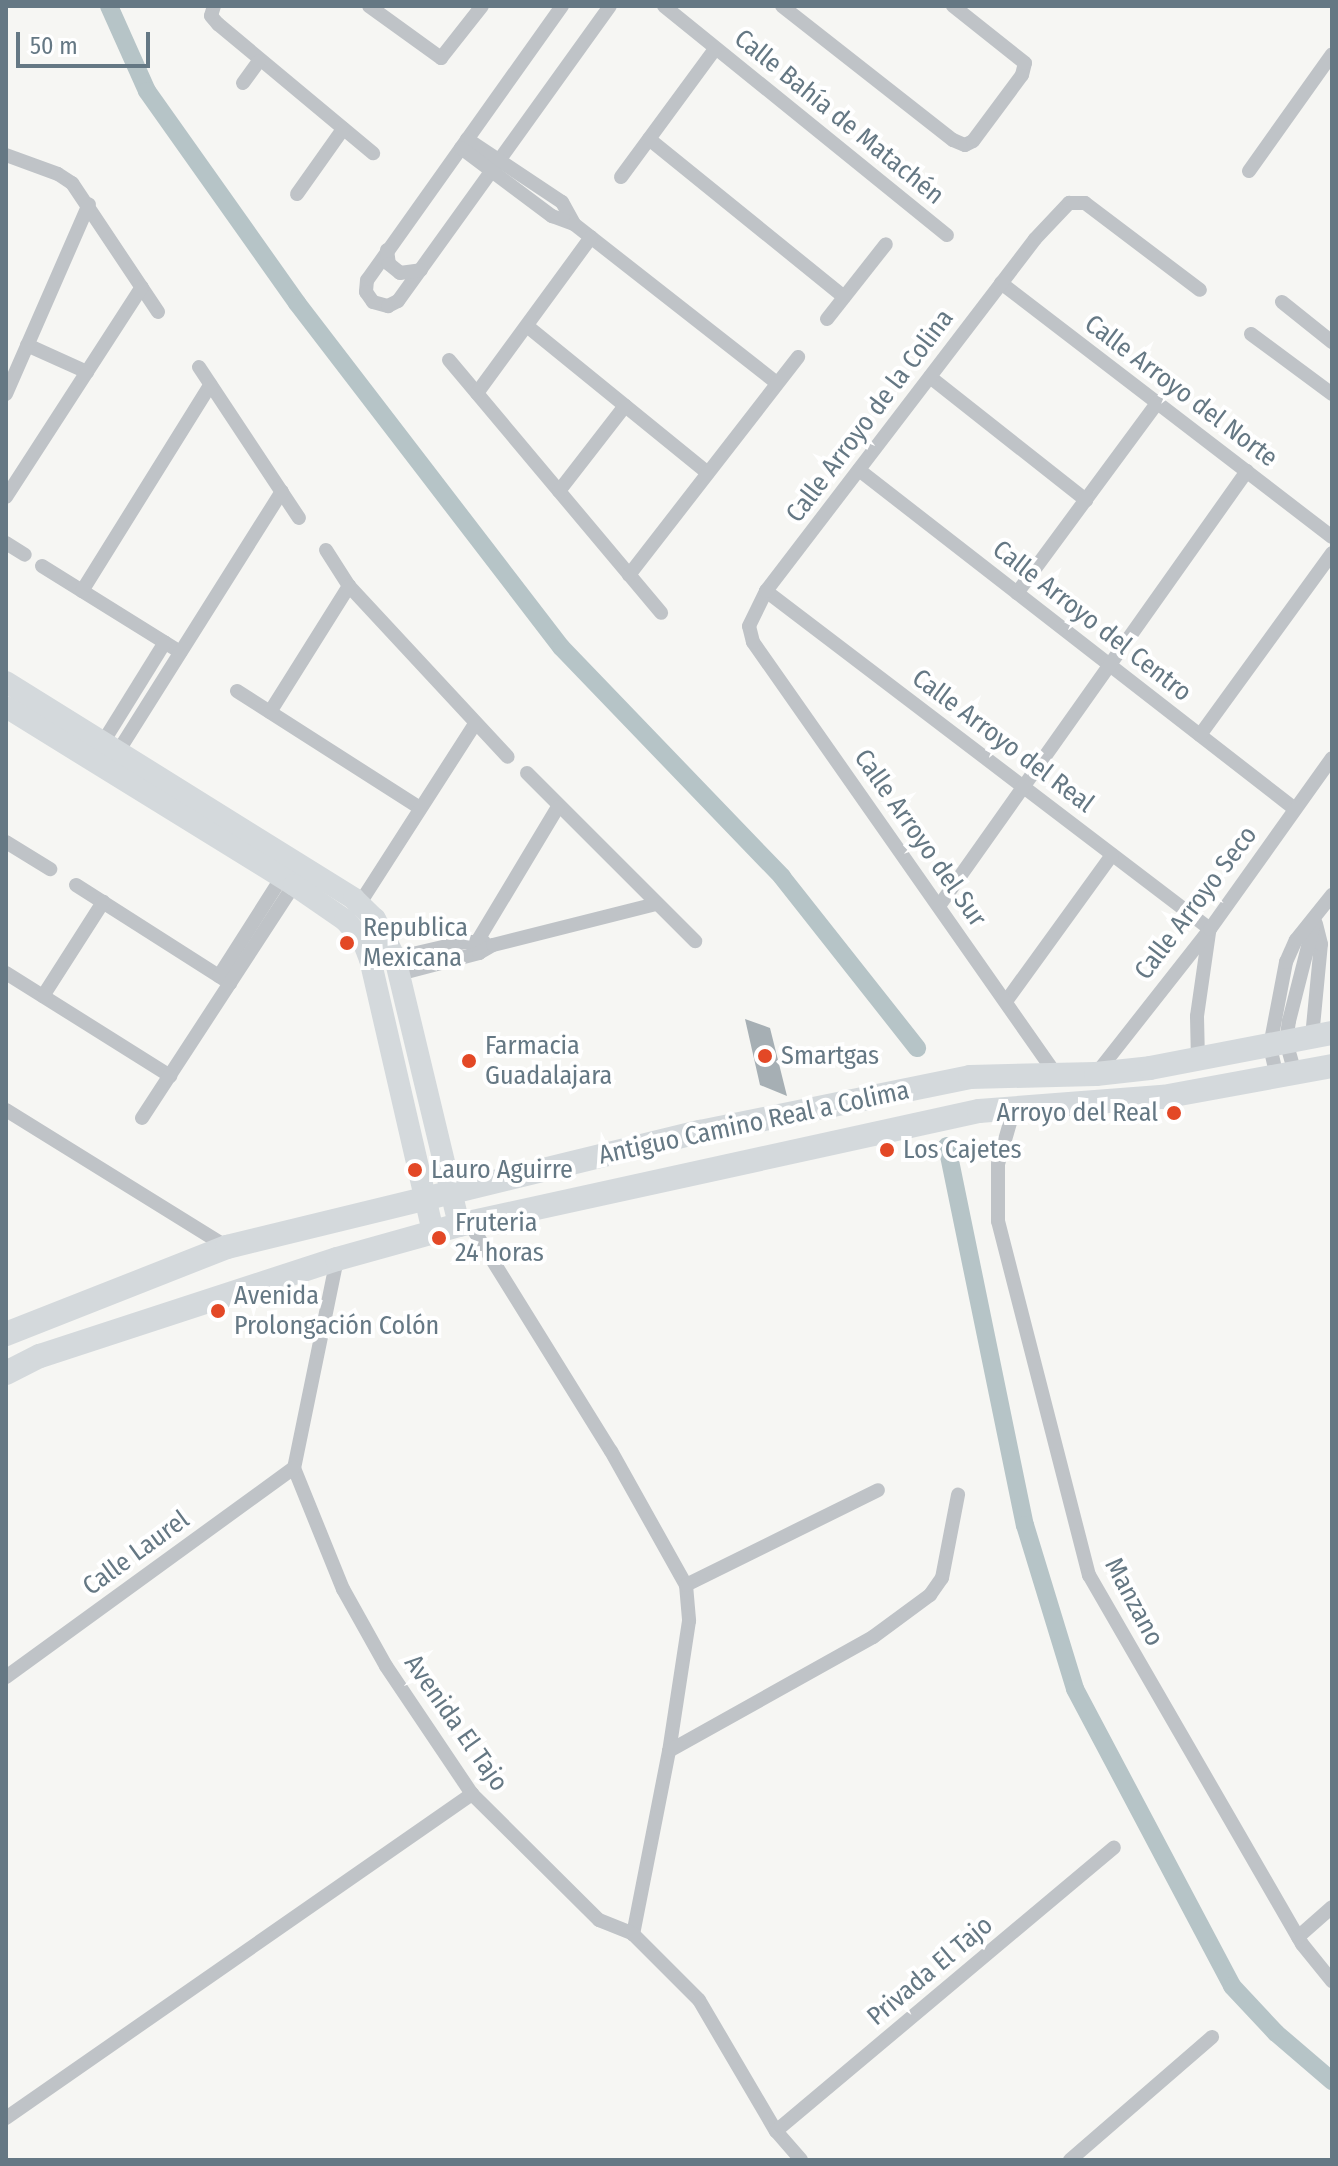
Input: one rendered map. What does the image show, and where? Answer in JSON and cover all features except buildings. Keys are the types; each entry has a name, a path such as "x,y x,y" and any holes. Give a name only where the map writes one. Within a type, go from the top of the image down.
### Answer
{"main road":[{"name":"Antiguo Camino Real a Colima","path":"6,1334 227,1247 700,1132 970,1077 1096,1074 1198,1061 1322,1035"},
{"name":"Antiguo Camino Real a Colima","path":"6,1373 40,1356 337,1259 433,1231 921,1122 1014,1109 1163,1097 1332,1066"}],"street":[{"path":"214,6 211,16 218,24 373,153"},
{"path":"369,6 441,58 482,6"},
{"path":"562,6 367,280 366,292 373,302 388,306 398,301 604,8"},
{"name":"Calle Bahía de Matachén","path":"664,6 947,235"},
{"path":"782,6 953,140 965,145 973,141 1006,97 1022,75 1025,63 953,6"},
{"path":"621,177 715,49"},
{"path":"1249,171 1332,54"},
{"path":"243,83 259,61"},
{"path":"297,194 343,129"},
{"path":"649,139 844,297"},
{"path":"464,143 495,166 562,202 574,224 777,383"},
{"path":"6,155 58,174 89,204 158,312"},
{"name":"Calle Arroyo de la Colina","path":"749,626 766,591 1035,239 1069,203 1076,200 1085,203 1200,290"},
{"path":"6,394 89,204"},
{"path":"477,393 591,237"},
{"path":"827,319 886,244"},
{"path":"387,250 394,270 407,275 421,270"},
{"name":"Calle Arroyo del Norte","path":"1001,283 1332,537"},
{"path":"6,497 142,287"},
{"path":"1282,302 1332,342"},
{"path":"527,326 708,473"},
{"path":"1251,334 1332,394"},
{"path":"27,345 87,372"},
{"path":"629,575 798,357"},
{"path":"449,360 661,613"},
{"path":"199,367 299,518"},
{"path":"930,377 1086,500"},
{"path":"82,591 210,385"},
{"path":"1017,593 1157,403"},
{"path":"559,491 625,406"},
{"name":"Calle Arroyo del Centro","path":"859,470 1295,809"},
{"path":"939,906 1247,471"},
{"path":"104,757 180,652 282,491"},
{"path":"6,543 25,555"},
{"path":"326,550 349,586 508,757"},
{"path":"1200,735 1332,553"},
{"path":"42,566 180,652"},
{"path":"270,712 349,586"},
{"name":"Calle Arroyo del Real","path":"766,591 1210,929"},
{"name":"Calle Arroyo del Sur","path":"749,626 753,642 1007,1000 1057,1076"},
{"path":"104,757 165,642"},
{"path":"6,682 104,757 345,920 363,941 370,959 433,1231"},
{"path":"237,691 420,808"},
{"path":"6,707 104,757 357,901 385,933 397,966 452,1193 465,1225 611,1451 686,1585 689,1621 669,1751 633,1934"},
{"path":"357,901 475,724"},
{"name":"Calle Arroyo Seco","path":"1096,1074 1210,929 1332,758"},
{"path":"527,773 695,941"},
{"path":"479,946 558,807"},
{"path":"6,843 50,869"},
{"path":"1007,1000 1112,855"},
{"path":"142,1118 170,1076 224,979 288,881"},
{"path":"76,885 224,979"},
{"path":"1322,1035 1314,942 1316,919 1332,895"},
{"path":"43,996 103,902"},
{"path":"397,966 656,904"},
{"path":"1198,1061 1197,1016 1210,929"},
{"path":"1286,1075 1278,1044 1276,1000 1314,942"},
{"path":"1278,1044 1314,942"},
{"path":"6,973 170,1076"},
{"path":"1276,1000 1293,1001"},
{"name":"Manzano","path":"1014,1109 998,1164 998,1221 1089,1575 1298,1937 1332,1981"},
{"path":"6,1110 227,1247"},
{"path":"294,1468 337,1259"},
{"name":"Calle Laurel","path":"6,1677 294,1468"},
{"name":"Avenida El Tajo","path":"294,1468 343,1589 386,1666 472,1794 599,1920 633,1934 699,2000 776,2131 801,2160"},
{"path":"686,1585 878,1490"},
{"path":"669,1751 873,1637 930,1595 942,1578 958,1495"},
{"path":"6,2118 472,1794"},
{"name":"Privada El Tajo","path":"776,2131 1114,1847"},
{"path":"1298,1937 1332,1907"},
{"path":"1070,2160 1212,2037"}],"waterway":[{"path":"109,6 147,91 297,303 561,647 782,877 917,1048"},
{"path":"947,1146 1025,1525 1075,1689 1232,1986 1276,2033 1332,2081"}],"place":[{"name":"Republica Mexicana","path":"347,943"},
{"name":"Smartgas","path":"765,1056"},
{"name":"Farmacia Guadalajara","path":"469,1061"},
{"name":"Arroyo del Real","path":"1174,1113"},
{"name":"Los Cajetes","path":"887,1150"},
{"name":"Lauro Aguirre","path":"415,1170"},
{"name":"Fruteria 24 horas","path":"439,1238"},
{"name":"Avenida Prolongación Colón","path":"218,1311"}]}
